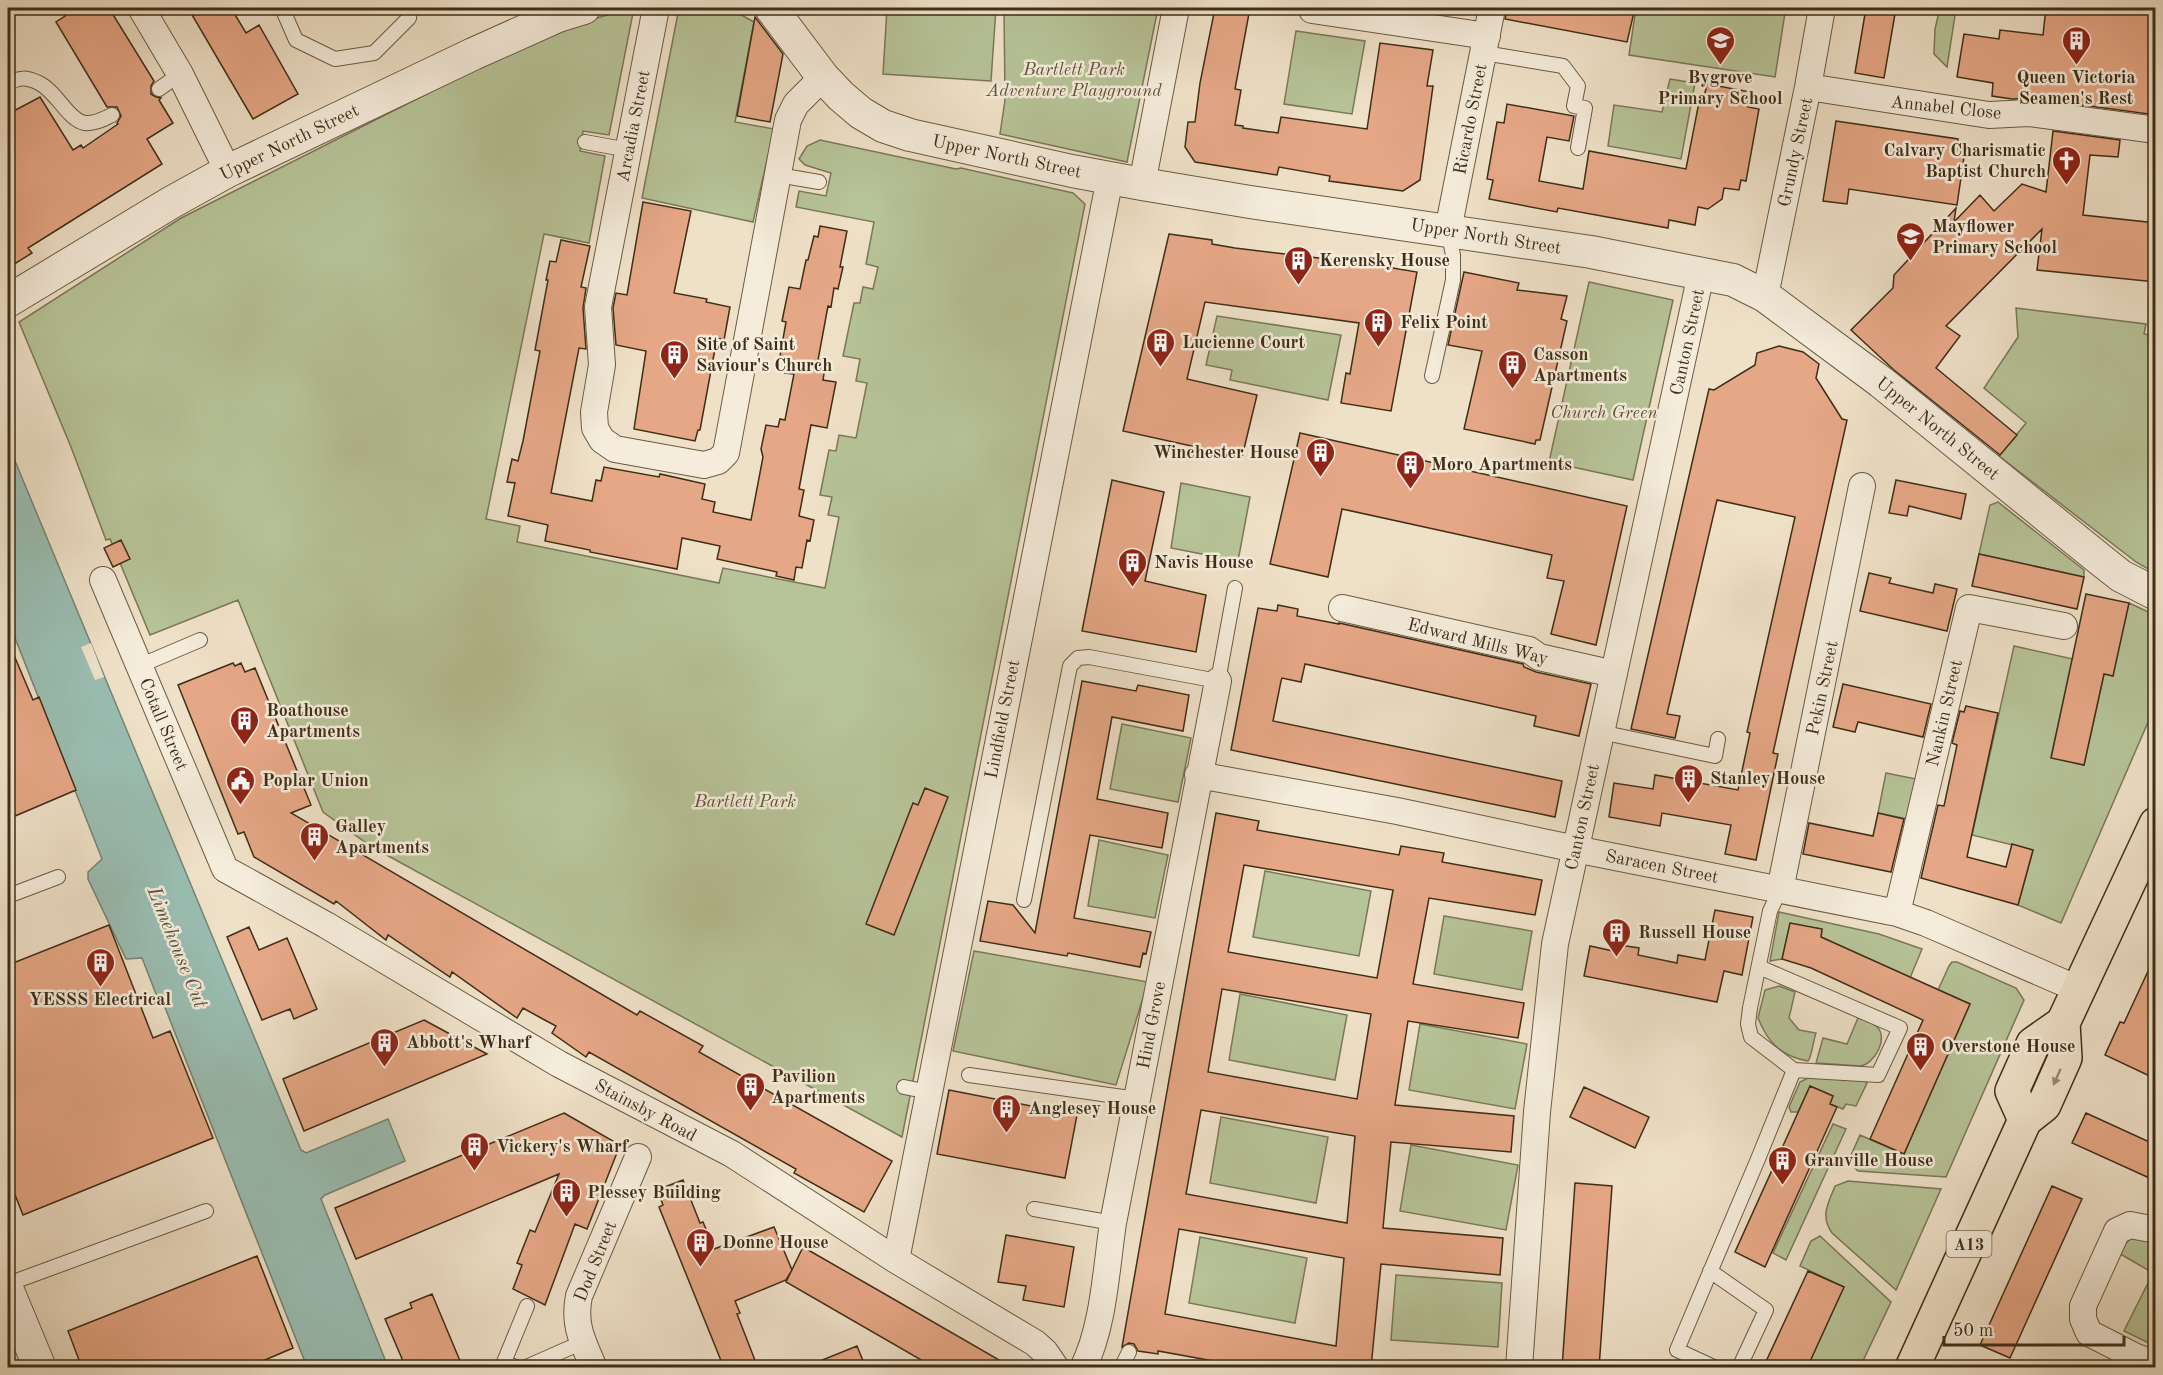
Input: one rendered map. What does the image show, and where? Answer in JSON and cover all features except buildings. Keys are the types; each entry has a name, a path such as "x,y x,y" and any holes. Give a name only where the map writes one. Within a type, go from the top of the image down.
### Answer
{"highway":[{"name":"A13","path":"1912,1368 2025,1120 2044,1105 2065,1058 2063,1023 2156,825"}],"street":[{"path":"141,8 180,74 228,171"},
{"name":"Arcadia Street","path":"656,8 598,307 602,365 594,412 595,428 602,440 615,449 704,465 718,461 726,453 778,175"},
{"name":"Upper North Street","path":"771,8 823,76 861,113 884,126 910,135 1142,184 1591,252 1733,280 1765,296 1881,382 2121,576 2156,594"},
{"path":"1142,184 1176,8"},
{"name":"Ricardo Street","path":"1448,230 1492,8"},
{"name":"Grundy Street","path":"1765,296 1822,8"},
{"name":"Upper North Street","path":"8,302 172,202 228,171 565,10"},
{"path":"1312,10 1485,45"},
{"path":"778,175 788,120 796,104 823,76"},
{"name":"Annabel Close","path":"1808,87 1989,115 2029,112 2156,130"},
{"name":"Lindfield Street","path":"896,1260 1110,178"},
{"name":"Canton Street","path":"1519,1368 1537,1112 1555,944 1701,274"},
{"name":"Pekin Street","path":"1780,890 1862,486"},
{"name":"Cotall Street","path":"103,580 225,869"},
{"name":"Edward Mills Way","path":"1342,608 1529,650 1539,657 1614,674"},
{"name":"Nankin Street","path":"1897,912 1969,608 2064,626"},
{"name":"Hind Grove","path":"1087,1367 1101,1306 1113,1223 1218,681"},
{"name":"Saracen Street","path":"1198,775 1397,811 1575,849 1897,912 2078,989"},
{"name":"Stainsby Road","path":"225,869 559,1064 732,1154 896,1260 1035,1343 1045,1352 1056,1368"},
{"name":"Dod Street","path":"594,1368 576,1318 579,1296 638,1157"},
{"path":"2156,1230 2130,1225 2117,1231 2083,1306 2083,1319 2089,1333 2136,1357 2156,1364"},
{"path":"8,1291 40,1368"}],"lane":[{"path":"282,8 296,40 335,59 374,53 409,18 410,8"},
{"path":"1485,45 1563,66 1578,86 1574,106 1585,108 1578,148"},
{"path":"159,89 180,74"},
{"path":"8,84 18,78 28,78 48,87 72,116 83,123 98,122 112,115"},
{"path":"585,142 629,150"},
{"path":"778,175 819,182"},
{"path":"1432,375 1453,280 1453,255 1448,230"},
{"path":"1024,900 1070,666 1078,658 1089,657 1218,681 1235,588"},
{"path":"139,666 200,640"},
{"path":"1600,732 1715,756 1718,740"},
{"path":"8,897 58,877"},
{"path":"1758,967 1900,1028 1878,1075 1794,1070 1751,1037 1748,1024 1758,967 1770,911 1780,890"},
{"path":"1716,1368 1677,1350 1794,1070"},
{"path":"969,1075 1137,1099"},
{"path":"904,1088 929,1092"},
{"path":"1034,1209 1113,1223"},
{"path":"8,1284 206,1211"},
{"path":"1710,1271 1766,1310 1739,1368"},
{"path":"518,1368 504,1362 527,1306"},
{"path":"524,1368 583,1342"},
{"path":"1121,1368 1129,1352"}],"green space":[{"path":"679,8 729,8 754,22 735,122 774,129 753,222 642,198"},
{"path":"887,8 996,8 991,81 883,74"},
{"name":"Bartlett Park Adventure Playground","path":"1004,8 1158,8 1127,162 1000,134 1005,100"},
{"path":"1636,8 1745,8 1785,13 1775,77 1629,55"},
{"name":"Bartlett Park","path":"629,9 633,13 609,135 583,131 580,151 605,156 589,243 544,234 486,519 520,526 517,542 719,583 723,568 825,588 839,517 828,515 832,497 820,495 829,450 836,451 839,435 856,438 867,383 856,381 860,359 843,356 854,303 860,303 863,287 873,289 878,267 866,264 874,222 796,207 799,191 826,196 831,173 805,165 799,159 807,146 820,140 956,169 961,168 1073,193 1085,204 902,1137 372,847 323,812 238,600 150,635 110,539 106,540 71,447 19,322 181,218 500,57 575,24"},
{"path":"1956,9 1947,67 1934,54 1935,29 1939,12"},
{"path":"1296,31 1365,41 1352,114 1284,104"},
{"path":"1670,79 1695,83 1681,159 1608,146 1614,105 1662,112"},
{"name":"Church Green","path":"1589,282 1673,300 1633,480 1549,462"},
{"path":"2016,308 2146,324 2144,334 2155,336 2155,573 2136,562 1999,456 2026,423 1984,388 2018,337"},
{"path":"1217,316 1341,335 1328,400 1230,380 1232,370 1206,365"},
{"path":"1181,483 1250,497 1238,561 1171,548"},
{"path":"1998,502 2084,570 2084,577 1979,554 1990,505"},
{"path":"2129,603 2155,615 2155,706 2061,923 2018,905 2033,850 1972,835 2014,646 2073,659 2051,757 2084,765 2104,674"},
{"path":"1122,724 1191,738 1178,802 1110,789"},
{"path":"1886,773 1916,779 1908,819 1878,813"},
{"path":"1099,840 1168,855 1155,918 1088,906"},
{"path":"1265,871 1371,891 1359,956 1253,937"},
{"path":"1779,912 1879,934 1922,949 1910,978 1821,937 1822,929 1790,924 1782,959 1770,961"},
{"path":"1444,916 1532,931 1522,990 1434,974"},
{"path":"974,951 1148,982 1116,1085 953,1051"},
{"path":"1952,962 1957,962 2016,988 2024,1000 1946,1177 1858,1171 1848,1162 1860,1135 1904,1154 1970,1004 1938,990"},
{"path":"1779,986 1795,992 1789,1018 1799,1030 1816,1033 1808,1061 1790,1056 1777,1047 1766,1035 1758,1018 1765,990"},
{"path":"1240,994 1347,1015 1335,1080 1229,1060"},
{"path":"1858,1018 1872,1023 1880,1031 1881,1043 1875,1056 1860,1066 1816,1063 1823,1038 1847,1044"},
{"path":"1420,1024 1527,1044 1515,1109 1409,1090"},
{"path":"1812,1076 1867,1083 1856,1106 1846,1104 1843,1109 1830,1104 1833,1096 1810,1086 1798,1112 1791,1112 1789,1107 1800,1082"},
{"path":"1221,1117 1328,1137 1316,1203 1210,1183"},
{"path":"1833,1124 1846,1129 1786,1260 1773,1253"},
{"path":"1411,1145 1518,1165 1506,1230 1400,1211"},
{"path":"1848,1181 1941,1189 1896,1290 1828,1227 1826,1210 1835,1186"},
{"path":"1820,1236 1891,1302 1860,1367 1807,1367 1844,1287 1800,1266 1811,1241"},
{"path":"2133,1236 2155,1244 2155,1346 2124,1331 2153,1273 2117,1252"},
{"path":"1200,1237 1307,1258 1295,1323 1189,1303"},
{"path":"1396,1275 1502,1283 1498,1347 1391,1340"}],"water":[{"name":"Limehouse Cut","path":"8,444 301,1150 306,1153 388,1119 405,1161 325,1195 321,1199 388,1367 307,1367 164,1005 158,999 142,958 126,959 88,879 88,872 102,859 8,620"}],"pier":[{"path":"91,643 104,677 95,680 81,647"}],"place":[{"name":"Bygrove Primary School","path":"1720,66"},
{"name":"Queen Victoria Seamen's Rest","path":"2076,66"},
{"name":"Calvary Charismatic Baptist Church","path":"2067,186"},
{"name":"Mayflower Primary School","path":"1911,262"},
{"name":"Kerensky House","path":"1298,286"},
{"name":"Felix Point","path":"1379,348"},
{"name":"Lucienne Court","path":"1161,368"},
{"name":"Site of Saint Saviour's Church","path":"675,380"},
{"name":"Casson Apartments","path":"1512,390"},
{"name":"Winchester House","path":"1320,478"},
{"name":"Moro Apartments","path":"1410,490"},
{"name":"Navis House","path":"1133,588"},
{"name":"Boathouse Apartments","path":"245,746"},
{"name":"Stanley House","path":"1689,804"},
{"name":"Poplar Union","path":"241,806"},
{"name":"Galley Apartments","path":"314,862"},
{"name":"Russell House","path":"1617,958"},
{"name":"YESSS Electrical","path":"100,988"},
{"name":"Abbott's Wharf","path":"385,1068"},
{"name":"Overstone House","path":"1920,1072"},
{"name":"Pavilion Apartments","path":"750,1112"},
{"name":"Anglesey House","path":"1007,1134"},
{"name":"Vickery's Wharf","path":"475,1172"},
{"name":"Granville House","path":"1783,1186"},
{"name":"Plessey Building","path":"566,1218"},
{"name":"Donne House","path":"701,1268"}]}
